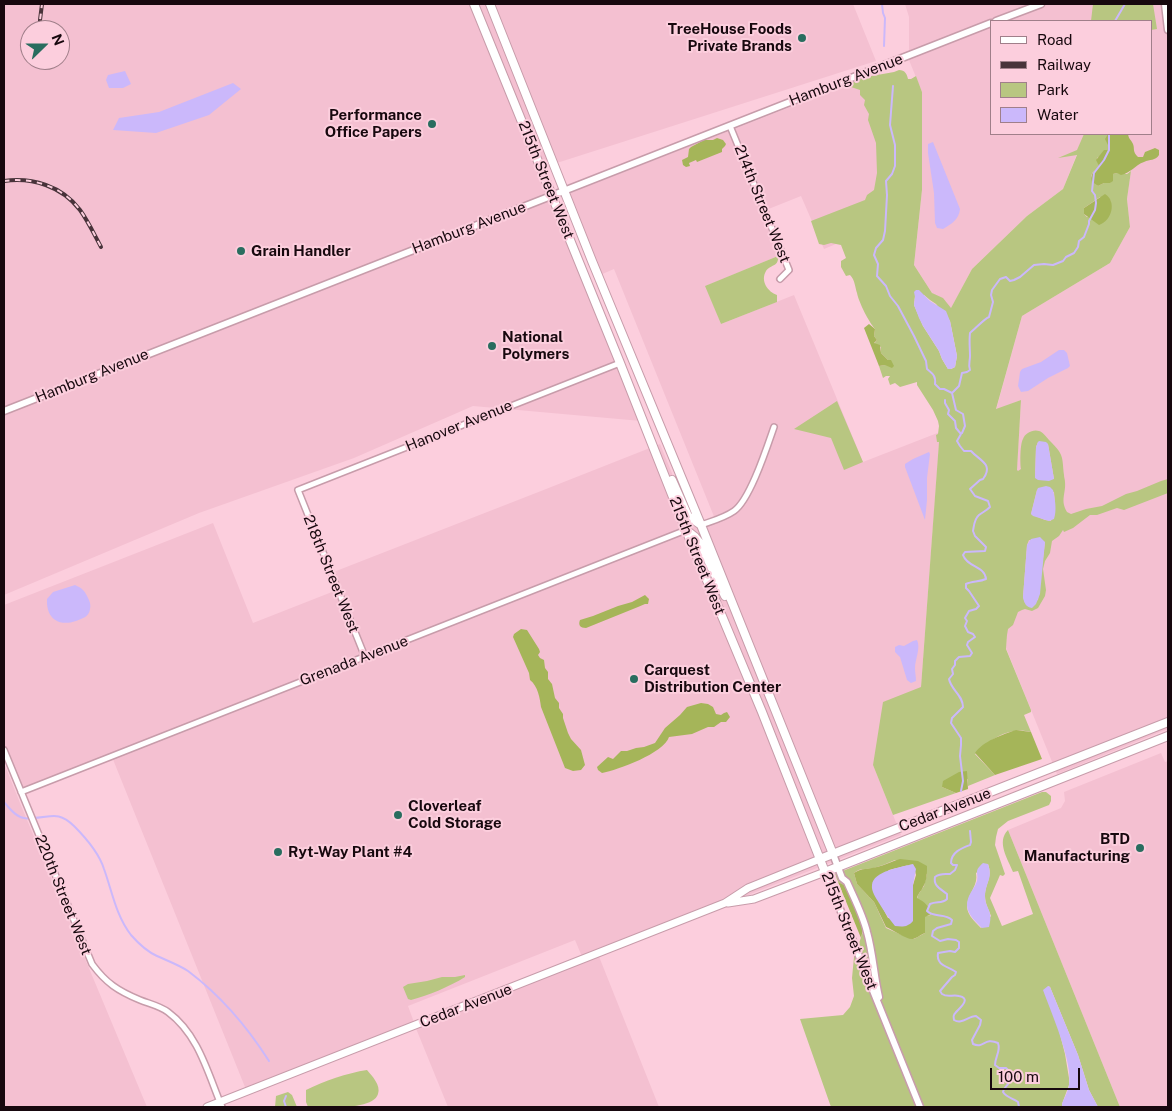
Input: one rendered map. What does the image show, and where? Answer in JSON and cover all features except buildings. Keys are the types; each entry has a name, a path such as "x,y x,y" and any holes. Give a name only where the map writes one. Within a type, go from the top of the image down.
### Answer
{"main road":[{"name":"215th Street West","path":"474,4 686,530 762,712 825,872"},
{"name":"215th Street West","path":"490,4 833,854"},
{"path":"650,439 688,516 701,525"},
{"path":"686,530 700,542 724,594 734,605"},
{"name":"Cedar Avenue","path":"725,904 748,888 1168,722"},
{"name":"Cedar Avenue","path":"207,1107 221,1105 725,904 754,899 825,872 1168,736"}],"street":[{"path":"999,20 1041,4"},
{"path":"1164,4 1168,30"},
{"name":"Hamburg Avenue","path":"4,410 990,23"},
{"name":"214th Street West","path":"730,126 789,270 780,279"},
{"name":"Hanover Avenue","path":"298,490 620,363"},
{"path":"701,525 727,515 742,503 774,427"},
{"name":"218th Street West","path":"298,490 365,657"},
{"name":"Grenada Avenue","path":"21,792 686,530"},
{"name":"220th Street West","path":"4,750 92,964 103,978 114,987 167,1011 180,1023 193,1039 221,1105"},
{"path":"833,854 842,878 847,882 866,929 884,1018"},
{"name":"215th Street West","path":"825,872 920,1107"}],"shaded area":[{"path":"4,4 853,4 876,61 538,169 641,421 473,406 354,458 199,513 4,595"},
{"path":"905,4 1165,4 1168,30 1168,729 1057,774 1006,648 1021,400 996,410 1022,316 1110,263 1130,227 1127,199 1132,163 1121,135 1152,135 1152,20 990,20 990,135 1085,135 1063,189 1027,216 972,269 947,316 914,265 922,190 922,92 909,60 909,17"},
{"path":"880,72 879,226 824,249 801,196 761,212 778,256 706,286 721,324 794,295 863,462 940,432 921,687 873,765 901,835 598,954 659,1107 448,1107 415,1026 247,1092 112,757 21,792 4,749 4,605 213,523 253,623 337,590 331,573 660,444 694,527 715,519 614,269 600,275 570,193","holes":["575,940 583,959 415,1025 408,1006"]},
{"path":"1161,753 1165,762 1168,761 1168,1107 1120,1107 1008,830 1061,808 1065,801 1064,792"},
{"path":"4,763 20,803 147,1107 4,1107"}],"green space":[{"path":"1093,4 1153,4 1157,29 1152,30 1152,20 1091,20"},
{"path":"899,70 903,71 908,79 916,76 922,92 922,190 914,265 932,293 943,298 951,308 972,269 1027,216 1063,189 1077,155 1058,158 1077,150 1084,135 1108,135 1109,150 1097,158 1099,167 1091,176 1094,183 1098,186 1110,183 1113,174 1127,174 1131,171 1127,199 1130,227 1110,263 1022,316 996,409 1021,400 1018,471 1021,469 1020,454 1022,441 1030,432 1037,431 1045,435 1058,450 1062,460 1065,481 1064,504 1067,512 1071,514 1102,506 1126,494 1168,479 1168,493 1124,510 1117,508 1097,515 1090,515 1073,528 1064,532 1063,530 1052,541 1050,553 1043,569 1045,596 1038,608 1032,611 1025,609 1018,612 1013,625 1008,629 1007,635 1006,649 1031,710 1031,712 1024,715 1031,732 1008,732 988,743 975,754 995,775 968,786 968,779 942,787 956,793 893,815 873,765 883,702 921,687 939,442 937,442 936,435 938,434 939,426 933,410 917,382 900,387 895,383 890,385 888,379 890,376 883,378 879,366 885,365 888,360 881,353 881,347 874,344 877,340 874,336 875,329 862,307 853,279 850,275 846,276 841,267 841,261 846,258 841,245 831,243 819,244 811,221 865,200 867,195 874,190 877,173 876,143 868,120 869,114 864,105 865,100 860,95 860,90 850,85 866,77","holes":["1100,197 1111,201 1111,210 1087,217 1084,214 1084,208","924,295 936,304 950,321 957,356 955,367 951,369 948,369 942,359 923,326 914,305 915,296","1038,442 1048,444 1054,479 1035,478 1036,447","1037,490 1054,492 1055,504 1051,521 1031,514","1029,540 1045,542 1038,600 1025,603 1023,597"]},
{"path":"1107,135 1128,135 1138,157 1143,157 1145,152 1155,148 1159,150 1159,155 1154,159 1141,163 1124,174 1113,174 1113,181 1098,186 1091,179 1099,167 1096,160 1104,150 1109,150 1105,139"},
{"path":"717,138 723,140 726,144 722,152 697,162 696,160 689,163 690,166 686,167 683,165 682,160 688,157 691,147 704,140"},
{"path":"1105,194 1109,197 1112,206 1110,215 1099,225 1084,214 1084,208"},
{"path":"778,256 776,264 768,269 764,275 766,286 777,295 777,302 721,324 705,286"},
{"path":"869,324 875,329 874,336 877,340 874,343 880,345 881,353 888,360 891,360 894,366 892,368 885,365 879,366 864,328"},
{"path":"837,401 863,462 844,470 831,438 794,429"},
{"path":"645,595 649,599 648,604 586,628 579,625 580,620 632,602"},
{"path":"521,629 527,630 539,649 538,655 544,660 548,679 552,684 568,733 581,750 585,765 581,770 573,771 565,768 541,707 537,689 530,680 529,673 513,637"},
{"path":"701,703 713,707 716,714 721,715 727,712 730,717 726,722 721,722 714,727 708,727 692,734 669,737 659,749 629,765 602,773 598,770 597,767 608,757 613,759 621,751 655,743 665,728 687,707"},
{"path":"1016,730 1031,732 1042,759 995,775 975,753 988,742"},
{"path":"967,771 968,789 956,793 942,787 943,781 959,772"},
{"path":"1042,792 1046,792 1051,796 1049,805 1008,821 998,829 995,845 1005,874 1003,876 1000,875 990,898 1002,926 1033,914 1018,871 1013,872 1004,851 1003,840 1008,830 1120,1107 1098,1107 1089,1090 1078,1055 1048,986 1069,1078 1069,1085 1062,1107 831,1107 800,1019 843,1015 850,1007 854,996 852,978 854,957 863,932 849,894 844,885 838,882 835,874","holes":["895,860 927,874 924,886 917,899 931,915 925,916 925,933 914,939 886,928 874,902 857,884 854,873","988,864 990,873 985,896 991,916 981,928 969,914 967,906 976,883 976,873"]},
{"path":"900,859 918,861 927,866 925,882 917,898 926,904 931,914 925,917 925,933 913,939 886,927 874,902 857,884 854,873","holes":["913,864 916,875 913,885 913,921 888,918 872,887 889,870"]},
{"path":"838,882 844,885 864,925 861,938"},
{"path":"465,975 465,977 446,987 411,1000 408,999 403,987 408,984 442,977"},
{"path":"367,1070 376,1081 379,1091 374,1099 357,1106 308,1107 306,1090 336,1078"},
{"path":"288,1092 292,1095 297,1107 275,1107 276,1096"}],"water":[{"path":"125,71 131,84 123,88 109,88 106,80 108,75"},
{"path":"233,83 241,89 209,115 156,133 113,130 119,118 159,112"},
{"path":"933,142 960,209 956,219 943,229 937,228 935,223 934,193 928,153 928,144"},
{"path":"919,290 930,301 946,311 950,321 957,356 955,367 951,369 948,369 919,318 914,305 914,292"},
{"path":"1059,350 1064,350 1067,353 1070,366 1028,391 1021,392 1018,386 1022,369 1041,362"},
{"path":"1039,441 1048,444 1054,479 1049,481 1035,478 1036,447"},
{"path":"929,452 930,454 925,520 905,464"},
{"path":"1046,486 1053,490 1055,504 1054,519 1049,521 1031,514 1038,488"},
{"path":"1040,537 1045,542 1040,594 1032,608 1028,607 1023,597 1027,545 1031,539"},
{"path":"75,585 80,587 87,596 90,605 89,612 85,617 70,623 59,622 51,616 47,606 47,599 53,592"},
{"path":"917,640 916,681 911,683 907,680 900,657 895,652 895,647 899,645 904,646"},
{"path":"983,863 988,864 990,877 985,900 990,913 990,921 989,927 982,928 968,910 967,901 977,881 977,870"},
{"path":"913,864 916,869 913,885 913,921 905,926 895,926 875,897 872,885 877,876 895,868"},
{"path":"1048,986 1078,1055 1089,1090 1098,1107 1062,1107 1068,1088 1068,1064 1043,990"}],"waterway":[{"path":"882,4 885,18 884,46"},
{"path":"1116,20 1125,4"},
{"path":"893,86 890,125 895,145 895,166 892,174 886,181 885,231 883,240 876,248 874,255 878,264 877,276 886,286 890,296 898,306 926,361 927,369 934,377 935,384 940,389 952,393"},
{"path":"952,393 959,386 962,373 970,370 970,333 989,317 993,302 992,290 1000,279 1006,277 1010,281 1014,280 1034,265 1053,265 1063,261 1074,253 1078,247 1079,241 1084,237 1095,210 1095,195 1092,191 1094,173 1109,150 1109,135"},
{"path":"952,393 956,410 963,414 965,426 962,433"},
{"path":"945,400 949,410 948,414 955,421 956,428 961,434 957,441 960,446 964,451 971,451 986,466 987,470 983,479 970,489 975,496 988,501 990,507 977,517 973,531 975,536 986,547 985,551 965,552 963,555 968,562 983,571 986,579 966,584 966,588 979,606 969,611 965,618 967,621 965,626 968,632 975,637 967,645 972,653 970,656 959,657 955,661 952,669 953,674 949,679 961,699 963,707 952,718 951,723 961,738 960,756 963,781 961,791"},
{"path":"4,802 18,816 27,818 58,816 74,826 99,857 118,912 131,935 150,952 188,971 200,980 243,1024 269,1061"},
{"path":"970,831 970,845 958,851 951,859 951,863 957,865 955,870 950,874 940,874 935,877 936,885 947,894 947,899 930,904 927,911 952,920 951,924 933,931 932,936 940,941 948,939 959,942 959,948 955,952 938,953 939,961 956,972 940,991 944,995 957,996 965,1000 954,1015 954,1020 962,1021 973,1016 981,1020 972,1040 973,1044 980,1045 990,1041 998,1043 999,1049 995,1065 999,1068 1006,1068 1010,1072 1009,1082 1003,1092 1006,1096 1018,1102 1019,1107"},
{"path":"286,1096 284,1101 286,1107"}],"railway":[{"path":"40,20 42,4"},
{"path":"4,181 25,180 36,182 55,189 64,195 80,210 101,247"}],"place":[{"name":"TreeHouse Foods Private Brands","path":"802,38"},
{"name":"Performance Office Papers","path":"432,124"},
{"name":"Grain Handler","path":"241,251"},
{"name":"National Polymers","path":"492,346"},
{"name":"Carquest Distribution Center","path":"634,679"},
{"name":"Cloverleaf Cold Storage","path":"398,815"},
{"name":"BTD Manufacturing","path":"1140,848"},
{"name":"Ryt-Way Plant #4","path":"278,852"}]}
